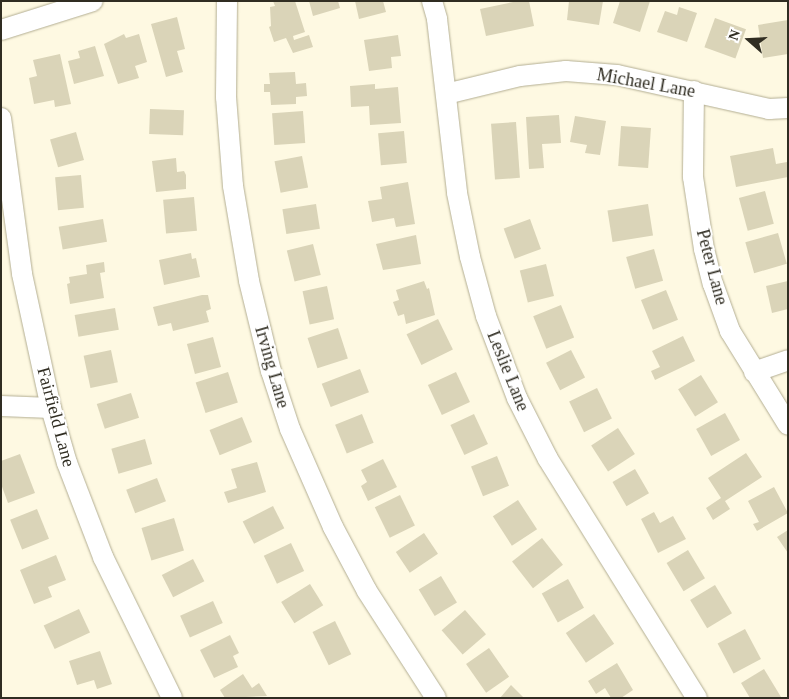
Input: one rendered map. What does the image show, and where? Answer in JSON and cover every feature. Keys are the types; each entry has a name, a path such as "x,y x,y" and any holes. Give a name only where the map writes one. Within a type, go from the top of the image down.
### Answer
{"street":[{"path":"1,30 93,1"},
{"name":"Irving Lane","path":"227,1 226,97 233,186 249,281 271,371 290,429 333,527 367,591 436,698"},
{"name":"Leslie Lane","path":"432,1 446,94 457,193 470,257 486,316 517,398 576,508 697,698"},
{"name":"Michael Lane","path":"446,94 520,76 566,71 617,75 769,108 788,108"},
{"name":"Peter Lane","path":"694,91 693,177 704,249 730,331 788,425"},
{"name":"Fairfield Lane","path":"1,118 5,181 22,274 51,408 67,463 103,557 172,698"},
{"path":"754,372 788,360"},
{"path":"1,406 51,408"}],"building":[{"path":"273,1 295,1 305,32 293,36 294,40 309,35 313,47 293,53 286,38 274,42 269,27 271,26 270,7 275,6"},
{"path":"309,1 338,1 340,8 313,16"},
{"path":"355,1 383,1 386,12 359,19"},
{"path":"518,1 529,1 534,26 486,36 480,9"},
{"path":"569,1 603,1 599,25 567,20"},
{"path":"620,1 650,1 640,32 613,23"},
{"path":"679,7 697,13 687,42 657,32 665,11 677,15"},
{"path":"177,17 185,49 177,51 183,72 166,77 151,24"},
{"path":"715,18 746,29 735,58 704,47"},
{"path":"788,20 788,54 763,58 758,25"},
{"path":"124,34 126,38 139,34 147,62 135,66 139,78 118,84 104,44"},
{"path":"398,35 401,56 391,57 392,68 369,71 364,40"},
{"path":"95,46 104,76 74,84 68,61 80,58 78,51"},
{"path":"60,54 71,104 55,107 54,100 34,104 29,78 37,76 33,60"},
{"path":"295,72 296,84 306,83 307,96 296,97 296,104 271,105 270,92 264,92 264,84 270,84 269,73"},
{"path":"375,84 375,89 398,87 401,123 370,125 369,106 351,107 350,86"},
{"path":"150,109 184,110 183,135 149,134"},
{"path":"303,111 305,143 274,145 272,113"},
{"path":"559,115 561,143 542,144 544,168 529,169 526,117"},
{"path":"575,116 606,121 600,155 585,153 587,145 570,142"},
{"path":"516,122 520,178 495,180 491,124"},
{"path":"621,126 651,128 648,168 618,166"},
{"path":"404,131 407,163 381,165 378,133"},
{"path":"76,132 84,160 58,167 50,139"},
{"path":"773,148 776,164 787,162 788,177 736,187 730,156"},
{"path":"302,156 308,187 281,193 275,161"},
{"path":"176,158 177,172 184,171 186,175 186,189 156,192 152,161"},
{"path":"81,175 84,208 58,210 55,177"},
{"path":"408,182 415,224 396,227 394,218 372,222 368,201 382,199 380,187"},
{"path":"765,191 774,224 748,231 739,198"},
{"path":"194,197 197,231 166,234 163,200"},
{"path":"316,204 320,229 286,234 282,209"},
{"path":"648,204 653,236 613,242 608,210"},
{"path":"103,219 107,242 63,249 59,227"},
{"path":"530,219 541,249 515,259 504,229"},
{"path":"778,233 787,264 754,273 745,242"},
{"path":"416,235 421,264 383,270 376,244"},
{"path":"313,244 321,275 295,282 287,251"},
{"path":"654,249 663,281 635,289 626,257"},
{"path":"191,253 192,259 196,258 200,277 164,285 159,260"},
{"path":"104,262 105,272 100,273 104,298 70,304 67,284 70,283 69,277 87,274 86,265"},
{"path":"546,264 554,296 528,303 520,271"},
{"path":"424,281 427,289 429,288 435,315 406,324 404,314 398,316 393,302 399,300 396,290"},
{"path":"788,281 788,309 772,313 766,286"},
{"path":"327,286 334,319 310,324 303,291"},
{"path":"666,290 678,320 653,330 641,300"},
{"path":"208,295 211,309 206,311 209,322 173,331 171,323 158,326 153,307"},
{"path":"561,305 574,337 546,349 533,316"},
{"path":"115,308 119,330 78,337 75,315"},
{"path":"438,319 453,350 421,365 407,334"},
{"path":"338,328 348,358 317,368 308,338"},
{"path":"683,336 695,361 655,380 651,371 660,367 652,351"},
{"path":"213,337 221,367 195,374 187,344"},
{"path":"111,350 118,382 90,388 84,356"},
{"path":"571,350 585,378 560,390 546,363"},
{"path":"360,369 369,392 331,407 322,384"},
{"path":"228,372 238,402 206,413 196,383"},
{"path":"456,372 470,402 442,415 428,385"},
{"path":"701,375 718,402 695,416 678,389"},
{"path":"597,388 612,419 584,432 569,402"},
{"path":"131,393 139,418 105,429 97,404"},
{"path":"725,413 740,440 711,456 696,429"},
{"path":"362,414 374,443 347,454 335,425"},
{"path":"474,414 488,444 464,455 450,425"},
{"path":"242,417 252,442 220,455 210,430"},
{"path":"618,428 635,454 608,471 591,445"},
{"path":"145,439 152,464 119,474 111,449"},
{"path":"746,453 762,477 725,501 730,509 713,520 706,508 721,498 708,478"},
{"path":"20,454 35,493 8,503 1,484 1,461"},
{"path":"497,456 509,486 483,496 471,466"},
{"path":"383,459 397,487 368,501 361,486 367,482 361,470"},
{"path":"257,462 266,492 228,503 224,492 237,488 231,469"},
{"path":"635,469 649,493 626,506 612,482"},
{"path":"157,478 166,501 135,513 126,490"},
{"path":"774,487 788,513 757,531 753,524 759,522 748,501"},
{"path":"400,495 415,526 390,538 375,507"},
{"path":"518,500 537,529 512,546 493,516"},
{"path":"273,506 284,528 254,544 243,521"},
{"path":"37,509 49,539 22,550 10,520"},
{"path":"654,512 660,523 673,516 686,539 658,553 641,519"},
{"path":"174,518 184,551 151,560 141,528"},
{"path":"788,530 788,553 777,537"},
{"path":"424,533 438,554 410,573 396,552"},
{"path":"542,538 563,565 533,588 512,561"},
{"path":"291,543 304,571 277,584 264,556"},
{"path":"688,550 705,578 684,591 667,563"},
{"path":"56,555 66,580 48,587 52,597 34,604 20,570"},
{"path":"193,559 204,581 173,597 162,575"},
{"path":"441,576 457,603 435,616 419,589"},
{"path":"568,579 584,608 558,622 542,594"},
{"path":"310,584 323,605 294,623 281,602"},
{"path":"715,585 732,613 707,628 690,600"},
{"path":"213,601 223,623 190,638 180,616"},
{"path":"79,609 90,633 55,649 44,625"},
{"path":"465,610 486,634 463,654 442,630"},
{"path":"594,614 614,644 586,663 566,633"},
{"path":"335,621 351,654 329,665 313,632"},
{"path":"745,629 761,659 734,674 718,644"},
{"path":"230,635 239,653 233,656 238,667 214,678 200,650"},
{"path":"489,648 509,677 486,693 466,664"},
{"path":"100,651 112,684 97,689 94,680 77,685 69,661"},
{"path":"617,663 633,690 621,698 611,698 605,688 596,694 588,681"},
{"path":"764,669 780,698 750,698 741,683"},
{"path":"243,674 252,688 259,683 267,696 225,698 220,690"},
{"path":"511,685 524,698 500,698"}]}
